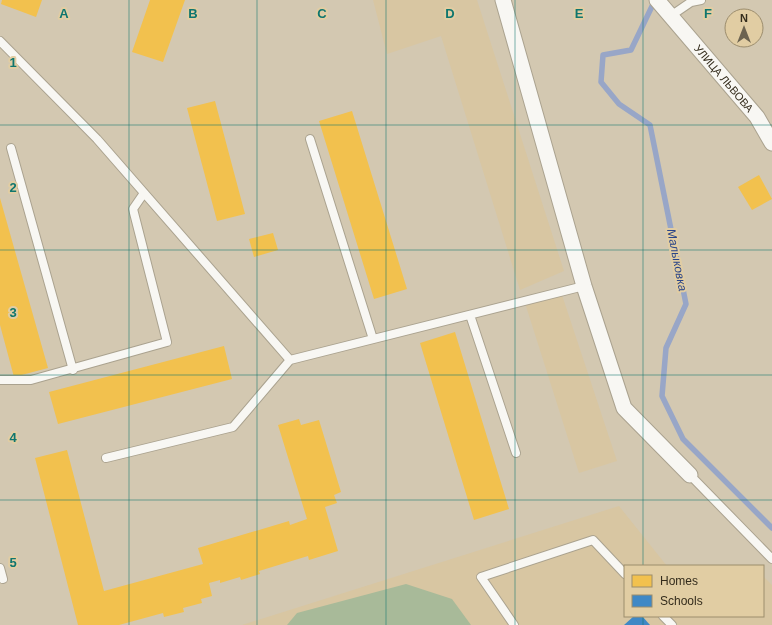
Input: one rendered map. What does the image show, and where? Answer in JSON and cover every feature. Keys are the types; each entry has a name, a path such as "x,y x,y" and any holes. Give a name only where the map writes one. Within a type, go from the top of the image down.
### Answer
{"street":[{"path":"503,0 584,286 624,408 690,475"},
{"name":"УЛИЦА ЛЬВОВА","path":"657,0 757,117 772,143"}],"lane":[{"path":"672,16 691,1 701,0"},
{"path":"0,40 97,139 290,360"},
{"path":"310,139 372,339"},
{"path":"11,148 73,370"},
{"path":"0,380 31,380 73,370 167,342 133,209 144,193"},
{"path":"106,458 233,426 290,360 584,286"},
{"path":"470,315 516,453"},
{"path":"690,475 772,559"},
{"path":"514,625 481,577 593,540 624,573"},
{"path":"0,568 3,579"},
{"path":"664,617 672,625"}],"shaded area":[{"path":"373,0 477,0 564,271 520,290 441,36 387,54"},
{"path":"561,292 617,461 579,473 525,303"},
{"path":"619,506 666,565 624,565 624,617 764,617 764,577 772,585 772,625 242,625"}],"green space":[{"path":"406,584 452,599 471,625 287,625 297,613"}],"building: Homes":[{"path":"2,0 42,0 36,17 1,4"},
{"path":"150,0 185,0 163,62 132,52"},
{"path":"215,101 245,214 217,221 187,108"},
{"path":"352,111 407,289 374,299 319,121"},
{"path":"759,175 772,199 752,210 738,187"},
{"path":"0,198 48,368 14,377 0,325"},
{"path":"273,233 278,250 254,257 249,239"},
{"path":"455,332 509,509 474,520 420,343"},
{"path":"224,346 232,379 58,424 49,392"},
{"path":"299,419 301,425 319,420 341,492 334,495 337,503 325,507 338,551 309,560 308,556 259,571 260,574 241,580 240,577 220,583 220,580 209,583 212,596 201,599 202,603 183,608 184,612 164,617 163,613 119,625 78,625 35,458 67,450 104,591 203,564 198,548 289,521 290,525 307,519 278,425"}],"building: Schools":[{"path":"633,617 643,617 650,625 624,625"}],"waterway":[{"name":"Малыковка","path":"655,0 631,50 603,55 601,82 619,104 650,125 686,304 666,348 662,396 683,439 772,528"}]}
